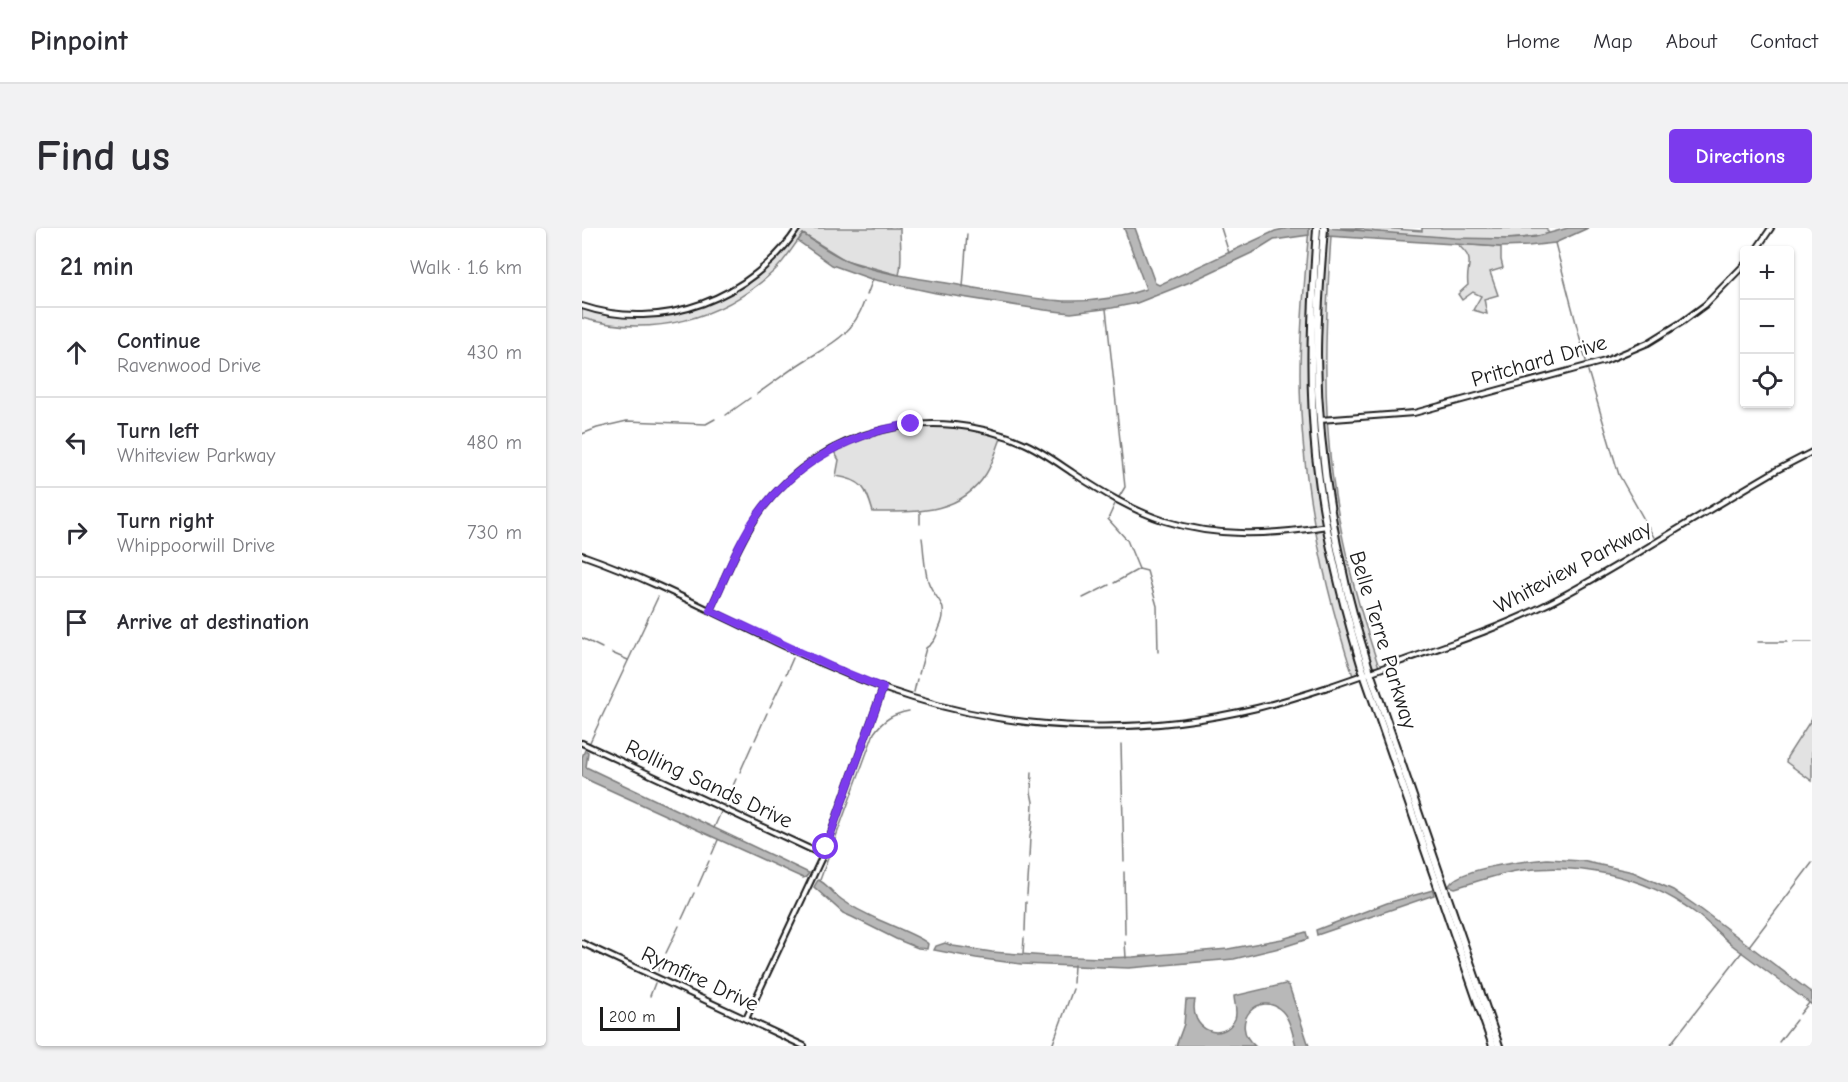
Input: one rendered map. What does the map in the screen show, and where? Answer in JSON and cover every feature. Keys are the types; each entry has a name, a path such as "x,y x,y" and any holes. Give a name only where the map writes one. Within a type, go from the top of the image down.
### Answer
{"main road":[{"name":"Belle Terre Parkway","path":"1317,228 1311,328 1316,420 1325,477 1329,526 1348,621 1499,1046"},
{"name":"Belle Terre Parkway","path":"1316,420 1317,324 1324,228"},
{"name":"Belle Terre Parkway","path":"1367,673 1493,1046"}],"street":[{"path":"582,306 606,312 642,315 673,312 705,303 735,288 758,272 778,254 798,228"},
{"path":"1759,246 1771,228"},
{"name":"Pritchard Drive","path":"1316,420 1414,413 1610,359 1648,343 1687,319 1721,290 1740,269"},
{"path":"710,610 748,530 786,482 814,459 843,443 882,429 911,424 956,424 1006,436 1037,450 1119,501 1149,515 1182,525 1215,532 1250,534 1281,533 1329,526"},
{"name":"Whiteview Parkway","path":"582,555 643,579 832,667 883,688 954,709 1003,719 1062,726 1125,726 1178,722 1235,713 1289,699 1488,630 1550,603 1777,470 1812,452"},
{"path":"746,1019 823,855 883,688"},
{"name":"Rolling Sands Drive","path":"582,743 823,855"},
{"name":"Rymfire Drive","path":"582,943 804,1046"}],"shaded area":[{"path":"800,228 900,228 899,275 845,260 803,234 774,271 754,288 709,313 659,325 634,326 608,324 582,318 582,308 615,314 646,316 676,312 704,304 731,292 756,275 779,254"},
{"path":"1124,228 1135,228 1155,283 1159,285 1275,231 1288,228 1309,228 1309,235 1274,240 1190,282 1137,303 1071,313 936,293 871,279 832,265 798,241 803,234 840,258 885,272 1026,297 1073,301 1121,296 1146,289"},
{"path":"1309,228 1316,228 1313,437 1346,625 1359,668 1358,673 1353,676 1323,565 1304,451 1300,356"},
{"path":"1325,228 1328,228 1327,236 1331,236 1326,325 1326,384 1332,473 1345,547 1379,667 1376,668 1370,665 1336,539 1320,405 1319,322"},
{"path":"1328,228 1455,238 1508,239 1535,237 1568,228 1588,228 1555,243 1501,247 1327,236"},
{"path":"1340,228 1422,231 1422,228 1546,228 1549,234 1497,240 1471,240"},
{"path":"1457,244 1501,247 1503,268 1490,272 1498,295 1484,299 1487,314 1473,310 1481,296 1473,292 1462,300 1458,294 1468,285 1469,259"},
{"path":"913,426 960,426 1002,436 986,474 963,497 950,504 920,511 873,512 862,486 852,480 836,476 839,460 833,450 873,433"},
{"path":"1812,718 1812,781 1786,762"},
{"path":"585,750 588,752 586,767 809,873 803,878 588,780 582,776 582,757"},
{"path":"1547,859 1582,861 1633,872 1673,890 1812,993 1812,1005 1732,945 1694,912 1674,899 1632,880 1586,870 1563,868 1516,871 1455,888 1449,886 1465,874 1478,870"},
{"path":"818,880 851,906 925,941 928,944 927,949 918,948 896,939 843,913 814,887"},
{"path":"1433,890 1434,895 1317,935 1316,930 1387,903"},
{"path":"1306,932 1308,939 1234,959 1129,968 1021,964 934,950 936,946 945,943 992,952 1102,958 1133,957 1228,949"},
{"path":"1285,984 1289,986 1309,1046 1296,1046 1285,1014 1273,1005 1265,1004 1256,1006 1245,1019 1244,1028 1247,1037 1255,1046 1176,1046 1184,1024 1186,1000 1195,1000 1194,1010 1201,1026 1215,1032 1223,1031 1230,1027 1236,1016 1234,996"}],"waterway":[{"path":"1221,228 1229,253"},
{"path":"963,287 967,234"},
{"path":"1555,243 1586,361"},
{"path":"867,295 873,279"},
{"path":"757,394 840,338 854,323 864,302"},
{"path":"1106,309 1125,487 1119,497"},
{"path":"1588,371 1619,475 1655,539"},
{"path":"726,415 750,398"},
{"path":"582,434 627,421 706,424 715,419"},
{"path":"1115,504 1108,519 1127,540 1139,569 1147,571 1157,606 1158,652"},
{"path":"920,512 920,524"},
{"path":"919,674 926,648 936,638 943,613 943,607 928,581 922,538"},
{"path":"1114,583 1139,569"},
{"path":"1083,598 1109,585"},
{"path":"590,742 658,597"},
{"path":"582,638 602,648"},
{"path":"1758,642 1787,642"},
{"path":"1794,642 1812,642"},
{"path":"612,653 628,660"},
{"path":"786,674 793,658"},
{"path":"914,692 917,679"},
{"path":"770,707 783,680"},
{"path":"820,880 874,733 889,718 909,711"},
{"path":"755,740 767,713"},
{"path":"1121,744 1124,861"},
{"path":"740,772 752,745"},
{"path":"1029,858 1033,802 1032,772"},
{"path":"725,804 736,779"},
{"path":"714,828 721,812"},
{"path":"712,854 718,840"},
{"path":"698,886 709,861"},
{"path":"1749,946 1812,863"},
{"path":"1027,895 1029,866"},
{"path":"1124,872 1125,934"},
{"path":"682,919 694,893"},
{"path":"1025,931 1026,902"},
{"path":"666,953 679,926"},
{"path":"1023,954 1024,938"},
{"path":"1125,942 1126,958"},
{"path":"1669,1046 1742,952"},
{"path":"658,971 663,959"},
{"path":"1073,983 1074,965"},
{"path":"650,996 655,983"},
{"path":"1052,1046 1073,989"},
{"path":"1800,1014 1809,1003"},
{"path":"1779,1042 1796,1020"}],"route":[{"path":"826,847 883,688 832,667 710,610 748,530 786,482 814,459 843,443 882,429 911,424"}]}
